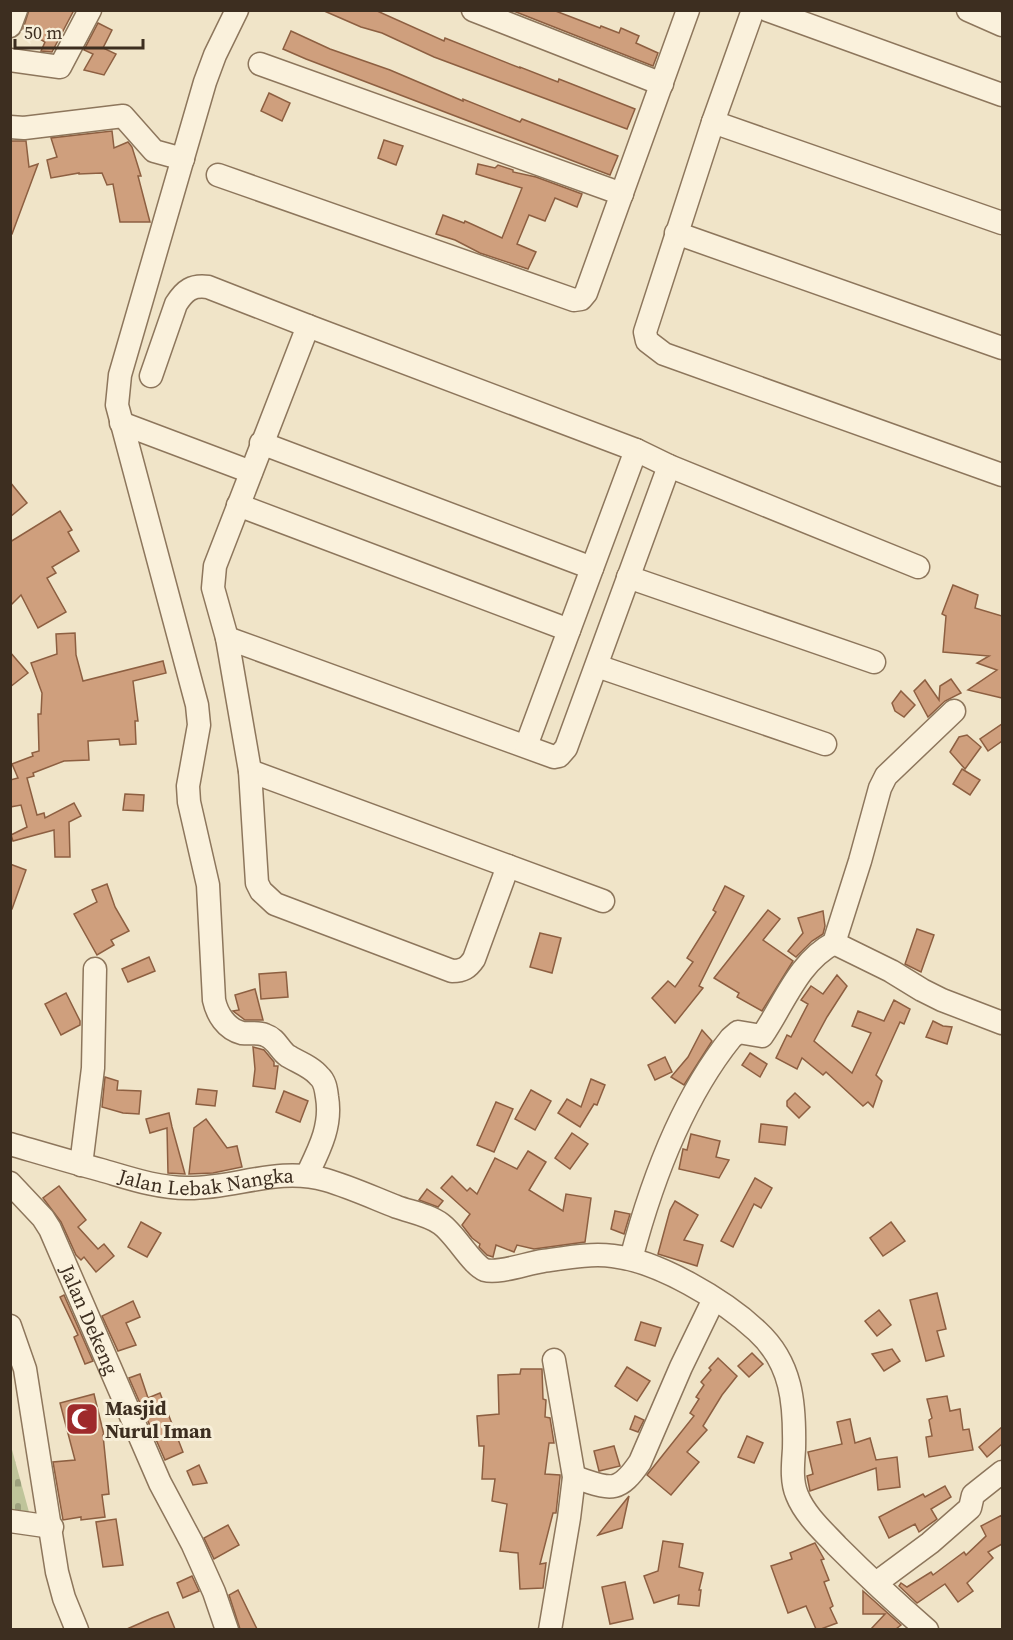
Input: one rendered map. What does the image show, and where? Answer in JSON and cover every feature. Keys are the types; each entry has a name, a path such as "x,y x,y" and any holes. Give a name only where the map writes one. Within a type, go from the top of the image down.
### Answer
{"street":[{"path":"10,26 16,10"},
{"path":"10,60 60,67 90,10"},
{"path":"237,10 215,55 183,159 120,375 117,405 197,705 199,725 188,786 189,802 208,885 214,1000 217,1012 223,1021 242,1033 263,1034 273,1039 284,1053 320,1076 325,1084 330,1114 318,1153 307,1175"},
{"path":"473,10 663,84"},
{"path":"218,175 574,300 581,298 586,293 688,10"},
{"path":"753,10 676,233 645,332 647,340 653,348 664,354 1002,475"},
{"path":"767,10 1002,95"},
{"path":"968,10 1002,25"},
{"path":"260,64 622,194"},
{"path":"10,127 24,128 123,116 154,151 183,159"},
{"path":"713,122 1002,223"},
{"path":"676,233 1002,348"},
{"path":"152,375 182,295 188,289 196,286 208,287 636,450 669,466 918,567"},
{"path":"308,326 261,443 215,566 213,577 213,588 227,638 250,771 257,883 267,898 275,904 452,972 468,967 474,959 508,866"},
{"path":"121,423 251,472"},
{"path":"261,443 592,568"},
{"path":"526,746 636,450"},
{"path":"227,638 554,757 563,753 669,466"},
{"path":"238,505 569,630"},
{"path":"628,577 874,662"},
{"path":"597,666 825,744"},
{"path":"927,1629 876,1583 804,1509 796,1494 793,1475 794,1414 791,1392 782,1361 772,1345 755,1329 714,1299 670,1274 631,1259 658,1175 688,1101 731,1038 738,1032 758,1036 763,1034 807,965 820,950 834,943 880,788 886,776 954,711"},
{"path":"250,771 603,901"},
{"path":"834,943 882,966 942,1000 1002,1023"},
{"path":"81,1165 93,1068 95,969"},
{"name":"Jalan Lebak Nangka","path":"10,1144 171,1188 202,1187 291,1174 327,1180 437,1221 450,1231 477,1264 485,1270 495,1271 541,1261 583,1256 612,1255 631,1259"},
{"name":"Jalan Dekeng","path":"10,1183 43,1218 50,1229 160,1483 201,1563 227,1629"},
{"path":"574,1477 611,1487 618,1486 633,1473 714,1299"},
{"path":"10,1326 25,1369 52,1527 57,1572 64,1598 77,1629"},
{"path":"550,1629 574,1477 554,1360"},
{"path":"876,1583 970,1508 973,1495 1002,1472"},
{"path":"10,1521 52,1527"}],"green space":[{"path":"11,1446 29,1512 11,1511"}],"building":[{"path":"29,10 74,10 52,52 41,51 45,42 23,29"},
{"path":"322,10 375,10 444,41 445,38 520,68 558,82 559,79 635,109 627,129 434,57 382,33 361,27"},
{"path":"511,10 553,10 600,28 601,26 619,33 621,28 639,36 636,43 658,53 653,66"},
{"path":"98,23 112,30 103,48 116,54 104,75 84,70 93,54 84,50"},
{"path":"291,31 330,49 390,70 463,101 463,99 520,122 522,119 618,156 610,175 306,59 283,49"},
{"path":"269,93 290,103 282,121 261,111"},
{"path":"112,131 114,148 128,142 132,147 141,176 138,176 150,222 120,222 113,184 107,185 102,173 79,173 51,178 47,160 57,157 51,138"},
{"path":"384,140 403,146 396,165 378,158"},
{"path":"10,141 26,141 29,167 38,164 12,234 10,234"},
{"path":"478,164 495,168 498,165 582,194 577,207 555,198 545,221 529,215 517,244 536,252 528,269 480,253 455,240 436,234 443,215 464,223 465,221 502,238 522,188 476,174"},
{"path":"10,482 27,503 10,517"},
{"path":"60,511 72,530 68,532 79,551 52,567 56,573 47,578 66,612 38,628 21,595 10,606 10,542"},
{"path":"953,585 978,595 975,608 1002,616 1002,698 968,690 997,670 977,663 989,656 943,652 946,616 942,614"},
{"path":"75,633 76,655 83,681 163,661 166,673 133,681 138,721 135,721 136,744 120,745 119,739 88,741 89,760 64,761 33,773 34,776 27,778 37,815 44,813 45,818 74,803 81,816 69,822 70,857 55,857 54,830 13,841 11,835 27,827 21,805 10,807 10,780 18,778 12,764 33,756 32,753 39,751 38,714 41,714 42,693 31,663 57,654 56,634"},
{"path":"10,652 28,673 10,687"},
{"path":"951,679 961,693 945,701 928,717 914,691 925,680 939,700 940,686"},
{"path":"901,691 915,705 904,717 895,711 892,703"},
{"path":"1002,724 1002,741 988,751 980,739"},
{"path":"967,735 981,747 965,769 950,752 959,737"},
{"path":"962,769 980,780 970,795 953,784"},
{"path":"125,794 144,795 143,811 123,810"},
{"path":"10,864 26,870 12,909 10,909"},
{"path":"107,884 115,907 129,931 111,940 114,945 97,955 74,914 97,902 92,890"},
{"path":"725,886 744,896 699,986 703,988 675,1023 652,998 668,981 675,987 693,962 687,958 716,912 713,910"},
{"path":"768,910 780,919 763,940 793,961 762,1011 737,997 739,993 714,978"},
{"path":"823,911 825,926 823,934 812,941 796,957 788,951 803,933 798,918"},
{"path":"917,929 934,935 921,972 905,964"},
{"path":"540,933 561,938 552,973 530,967"},
{"path":"149,957 155,971 128,982 122,969"},
{"path":"286,972 288,997 261,999 259,974"},
{"path":"837,975 847,986 814,1041 852,1073 871,1033 852,1026 858,1011 884,1021 894,1000 910,1009 904,1024 900,1022 876,1075 882,1081 873,1107 868,1102 863,1106 826,1072 823,1075 802,1058 797,1069 776,1058 787,1035 791,1037 808,1004 801,1000 811,986 823,994"},
{"path":"255,989 263,1020 245,1020 233,1011 239,1010 235,995"},
{"path":"66,993 80,1025 61,1035 45,1004"},
{"path":"933,1021 952,1027 947,1044 926,1037"},
{"path":"702,1030 712,1041 684,1085 671,1077 688,1057"},
{"path":"253,1047 264,1050 274,1062 274,1066 278,1066 275,1089 253,1086 255,1069"},
{"path":"750,1053 767,1064 760,1077 742,1065"},
{"path":"665,1057 672,1072 655,1080 648,1065"},
{"path":"105,1077 118,1081 117,1090 141,1091 139,1114 123,1113 102,1107"},
{"path":"591,1079 605,1085 597,1105 594,1104 580,1127 558,1113 567,1099 581,1107"},
{"path":"198,1089 217,1091 215,1106 196,1104"},
{"path":"531,1090 551,1101 535,1130 515,1119"},
{"path":"284,1091 308,1101 300,1122 276,1112"},
{"path":"795,1093 810,1107 799,1118 787,1106 787,1101"},
{"path":"496,1102 513,1109 494,1152 477,1145"},
{"path":"169,1113 185,1174 168,1173 167,1128 150,1133 146,1119"},
{"path":"206,1119 227,1148 237,1146 242,1167 213,1173 189,1174 194,1128"},
{"path":"761,1124 787,1127 785,1145 759,1142"},
{"path":"572,1133 588,1144 570,1169 555,1158"},
{"path":"691,1134 720,1141 716,1157 729,1160 719,1178 679,1169 683,1149 687,1150"},
{"path":"528,1151 546,1162 529,1190 563,1211 566,1194 591,1198 585,1242 534,1249 517,1245 514,1252 496,1245 493,1257 487,1255 462,1225 470,1214 441,1188 452,1176 467,1191 470,1188 477,1194 495,1158 517,1169"},
{"path":"755,1178 772,1188 761,1208 754,1204 733,1247 721,1241"},
{"path":"59,1186 86,1220 78,1227 98,1249 104,1244 114,1256 96,1272 84,1257 81,1260 76,1255 61,1222 43,1198"},
{"path":"427,1189 443,1201 438,1207 419,1200"},
{"path":"675,1201 698,1215 684,1240 703,1245 697,1266 658,1254 670,1210"},
{"path":"615,1211 630,1214 624,1234 611,1229"},
{"path":"141,1222 161,1233 147,1257 128,1247"},
{"path":"891,1222 905,1241 883,1256 870,1238"},
{"path":"937,1293 946,1329 937,1331 944,1356 926,1361 910,1300"},
{"path":"64,1295 93,1361 85,1364 74,1337 78,1335 60,1297"},
{"path":"133,1301 140,1317 126,1323 136,1345 118,1351 102,1316"},
{"path":"879,1310 891,1325 877,1336 865,1321"},
{"path":"641,1322 661,1328 655,1346 635,1340"},
{"path":"892,1349 900,1361 884,1371 872,1354"},
{"path":"752,1353 763,1364 749,1377 738,1366"},
{"path":"718,1358 737,1376 703,1426 707,1430 687,1452 699,1462 671,1495 647,1475 694,1416 690,1413 704,1385 701,1382"},
{"path":"627,1367 650,1381 637,1401 615,1386"},
{"path":"521,1369 542,1369 543,1399 546,1400 545,1417 550,1418 554,1443 549,1443 545,1474 560,1475 556,1513 553,1513 540,1564 546,1563 543,1588 520,1589 518,1553 500,1551 507,1504 492,1501 495,1479 482,1479 484,1446 479,1446 477,1416 499,1414 498,1375 520,1374"},
{"path":"140,1374 148,1398 160,1393 183,1452 165,1460 129,1378"},
{"path":"94,1394 104,1435 109,1494 102,1495 105,1517 63,1520 53,1462 75,1460 60,1403"},
{"path":"947,1396 950,1411 960,1409 963,1430 969,1429 973,1450 929,1457 926,1437 932,1436 929,1420 932,1418 927,1399"},
{"path":"635,1416 644,1420 638,1432 630,1429"},
{"path":"850,1419 855,1443 870,1438 876,1460 897,1457 900,1487 878,1490 876,1468 810,1491 807,1476 813,1474 808,1452 842,1444 837,1422"},
{"path":"1002,1427 1002,1444 987,1457 979,1447"},
{"path":"747,1436 763,1443 754,1463 738,1457"},
{"path":"614,1446 620,1466 599,1471 594,1451"},
{"path":"199,1465 207,1483 193,1485 187,1471"},
{"path":"945,1486 951,1497 931,1509 937,1519 919,1532 915,1524 889,1538 879,1517 923,1494 925,1497"},
{"path":"629,1496 622,1528 598,1535"},
{"path":"1002,1515 1002,1544 988,1552 993,1558 967,1583 973,1591 958,1602 945,1584 917,1603 899,1586 901,1583 907,1587 931,1572 933,1575 964,1552 966,1555 986,1536 981,1526"},
{"path":"116,1519 123,1565 103,1567 96,1522"},
{"path":"228,1525 239,1545 214,1559 204,1538"},
{"path":"663,1541 683,1544 679,1567 703,1573 699,1590 701,1590 699,1606 678,1604 679,1595 654,1603 644,1576 658,1571"},
{"path":"815,1543 824,1559 821,1560 829,1580 824,1582 833,1606 830,1608 837,1623 821,1629 816,1629 806,1606 788,1613 771,1566 792,1559 790,1553"},
{"path":"192,1576 199,1591 183,1598 177,1583"},
{"path":"625,1582 633,1619 610,1624 602,1587"},
{"path":"238,1590 257,1629 240,1629 229,1595"},
{"path":"863,1591 901,1625 896,1629 871,1629 885,1614 863,1614"},
{"path":"168,1612 175,1629 127,1629 152,1618"}],"place":[{"name":"Masjid Nurul Iman","path":"82,1419"}]}
